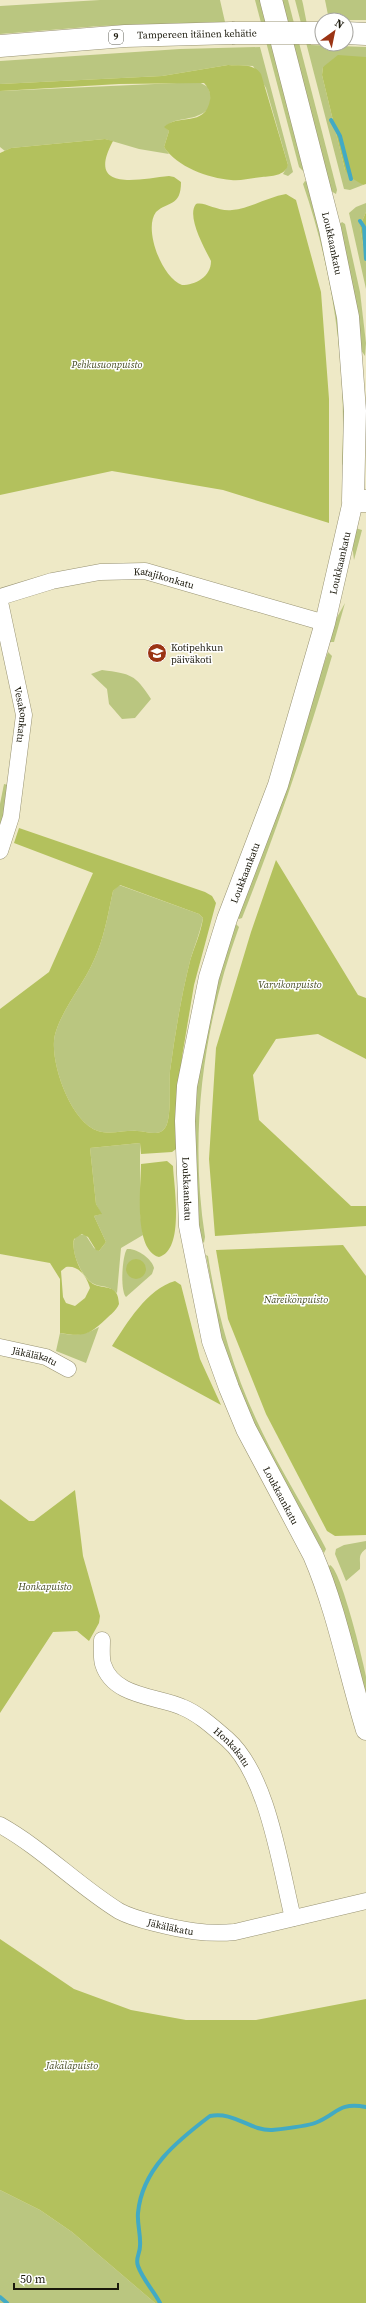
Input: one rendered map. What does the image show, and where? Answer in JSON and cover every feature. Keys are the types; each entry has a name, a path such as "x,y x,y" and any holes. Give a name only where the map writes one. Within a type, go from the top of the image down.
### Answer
{"main road":[{"name":"Loukkaankatu","path":"271,0 329,223 348,317 355,411 359,501"},
{"name":"Tampereen itäinen kehätie","path":"0,46 125,36 232,33 314,33"},
{"path":"354,33 366,34"}],"street":[{"name":"Loukkaankatu","path":"359,501 278,785 227,919 209,977 187,1086 185,1154 192,1250 212,1341 228,1388 246,1430 313,1554 322,1576 337,1622 366,1730"},
{"name":"Katajikonkatu","path":"0,596 52,582 100,572 135,570 155,572 325,622"},
{"name":"Vesakonkatu","path":"0,602 24,715 11,817 0,851"},
{"name":"Jäkäläkatu","path":"0,1348 46,1357 68,1369"},
{"name":"Honkakatu","path":"102,1640 103,1663 115,1681 132,1691 188,1709 227,1739 239,1752 249,1768 264,1803 293,1918"},
{"name":"Jäkäläkatu","path":"0,1825 34,1846 119,1911 140,1919 189,1932 213,1934 235,1932 366,1901"}],"green space":[{"path":"100,0 220,0 225,22 100,26 0,34 0,6"},
{"path":"255,0 261,0 305,169 303,171 299,167"},
{"path":"279,0 288,0 337,190 336,194 331,191"},
{"path":"295,0 302,0 311,45 314,45 314,52 354,52 354,47 366,47 366,57 323,67 322,75 345,170 363,185 350,190 344,189"},
{"path":"325,0 366,0 366,20 354,20 354,12 327,12"},
{"path":"260,47 293,172 288,176 283,174 288,165 266,88 253,66 228,65 162,76 0,84 0,61 180,49"},
{"path":"338,55 366,57 366,184 363,185 350,177 345,170 322,75 323,67"},
{"path":"228,65 242,65 255,68 261,74 288,165 281,173 273,176 243,180 213,177 185,166 164,147 169,131 164,127 176,121 197,117 203,114 207,109 210,100 210,93 204,83 119,84 0,91 0,84 162,76"},
{"path":"199,82 208,87 211,96 209,108 198,116 175,121 165,127 169,131 164,147 169,154 139,149 105,139 11,148 5,151 0,147 0,91"},
{"name":"Pehkusuonpuisto","path":"105,139 113,141 106,158 106,169 111,176 119,179 131,180 169,176 174,177 181,182 179,196 176,200 156,212 152,230 153,241 162,263 175,281 182,285 197,282 205,276 210,267 211,261 201,241 193,216 196,204 199,203 232,210 286,194 296,200 321,292 329,399 329,523 223,490 112,471 0,495 0,153 11,148"},
{"path":"305,181 308,182 338,309 346,404 344,467 342,464 342,393 336,322 323,252 303,184"},
{"path":"366,203 366,212 360,226 366,263 366,289 349,213 356,207"},
{"path":"366,212 366,263 360,226"},
{"path":"342,222 345,224 360,292 366,343 365,356 361,350 339,225"},
{"path":"355,528 362,530 354,560 352,544"},
{"path":"345,603 334,642 329,642 335,621"},
{"path":"328,652 332,656 279,821 242,918 239,919 237,917"},
{"path":"102,670 126,674 141,684 151,699 135,718 122,719 109,704 107,689 91,674"},
{"path":"4,784 8,785 0,835 0,804"},
{"path":"19,828 205,892 212,896 216,903 194,985 182,1057 176,1149 172,1152 141,1154 140,1143 90,1148 96,1204 102,1214 94,1216 106,1242 99,1251 96,1250 88,1237 82,1234 74,1239 74,1251 81,1270 89,1281 98,1286 113,1290 118,1297 119,1304 116,1309 100,1324 90,1332 81,1335 60,1333 60,1279 50,1263 0,1254 0,1009 49,972 93,873 14,843","holes":["120,885 199,914 203,918 190,961 178,1016 170,1071 169,1117 165,1128 156,1133 141,1131 103,1132 88,1126 79,1117 65,1092 56,1065 54,1052 56,1032 65,1011 94,960 103,935 113,891","66,1267 79,1270 85,1276 90,1288 85,1298 75,1306 66,1303 63,1297 61,1271"]},
{"name":"Varvikonpuisto","path":"276,860 358,995 366,998 366,1059 318,1034 276,1039 253,1075 259,1120 351,1206 366,1206 366,1226 215,1236 209,1159 216,1048 251,932"},
{"path":"119,885 199,914 203,918 190,961 178,1016 170,1071 169,1117 165,1128 156,1133 141,1131 103,1132 88,1126 79,1117 65,1092 56,1065 54,1052 56,1032 65,1011 94,960 103,935 113,891"},
{"path":"235,923 239,927 216,1003 202,1080 198,1159 200,1198 205,1237 204,1243 200,1239 192,1168 196,1084 207,1016"},
{"path":"140,1143 140,1212 143,1235 121,1248 117,1293 110,1288 92,1283 88,1279 77,1261 74,1241 76,1236 85,1234 94,1248 99,1251 106,1242 94,1216 101,1214 96,1204 90,1148"},
{"path":"167,1161 173,1166 176,1202 175,1231 172,1243 167,1252 159,1257 151,1252 145,1242 142,1230 140,1216 141,1164"},
{"name":"Näreikönpuisto","path":"343,1245 366,1276 366,1535 335,1536 327,1531 266,1414 228,1319 216,1250"},
{"path":"127,1249 135,1250 144,1255 154,1268 152,1274 126,1297 123,1288 122,1273"},
{"path":"206,1255 208,1256 226,1339 247,1399 272,1451 326,1549 324,1553 259,1439 224,1354"},
{"path":"136,1259 143,1262 146,1269 143,1276 136,1279 129,1276 126,1269 129,1262"},
{"path":"175,1281 181,1285 200,1359 221,1405 112,1346 131,1317 147,1299 155,1291"},
{"path":"99,1327 86,1363 56,1351 60,1333 80,1334 89,1332"},
{"name":"Honkapuisto","path":"75,1490 83,1556 100,1616 99,1623 89,1641 77,1631 53,1632 0,1713 0,1499 29,1521 34,1521"},
{"path":"366,1541 366,1549 360,1556 360,1569 346,1581 335,1554 336,1549 344,1545"},
{"path":"330,1565 335,1571 340,1582 356,1636 366,1677 366,1705 328,1568"},
{"name":"Jäkäläpuisto","path":"0,1939 74,1989 131,2010 186,2020 256,2020 366,1999 366,2303 155,2303 72,2232 40,2210 0,2190"},
{"path":"0,2190 40,2210 72,2232 155,2303 0,2303"}],"waterway":[{"path":"331,120 340,136 351,179"},
{"path":"360,221 364,227 366,259"},
{"path":"160,2303 140,2271 137,2263 140,2249 138,2213 141,2197 146,2183 163,2157 174,2146 210,2116 227,2116 256,2128 272,2130 312,2124 323,2120 343,2107 366,2107"},
{"path":"0,2297 7,2303"}],"place":[{"name":"Kotipehkun päiväkoti","path":"157,653"}]}
